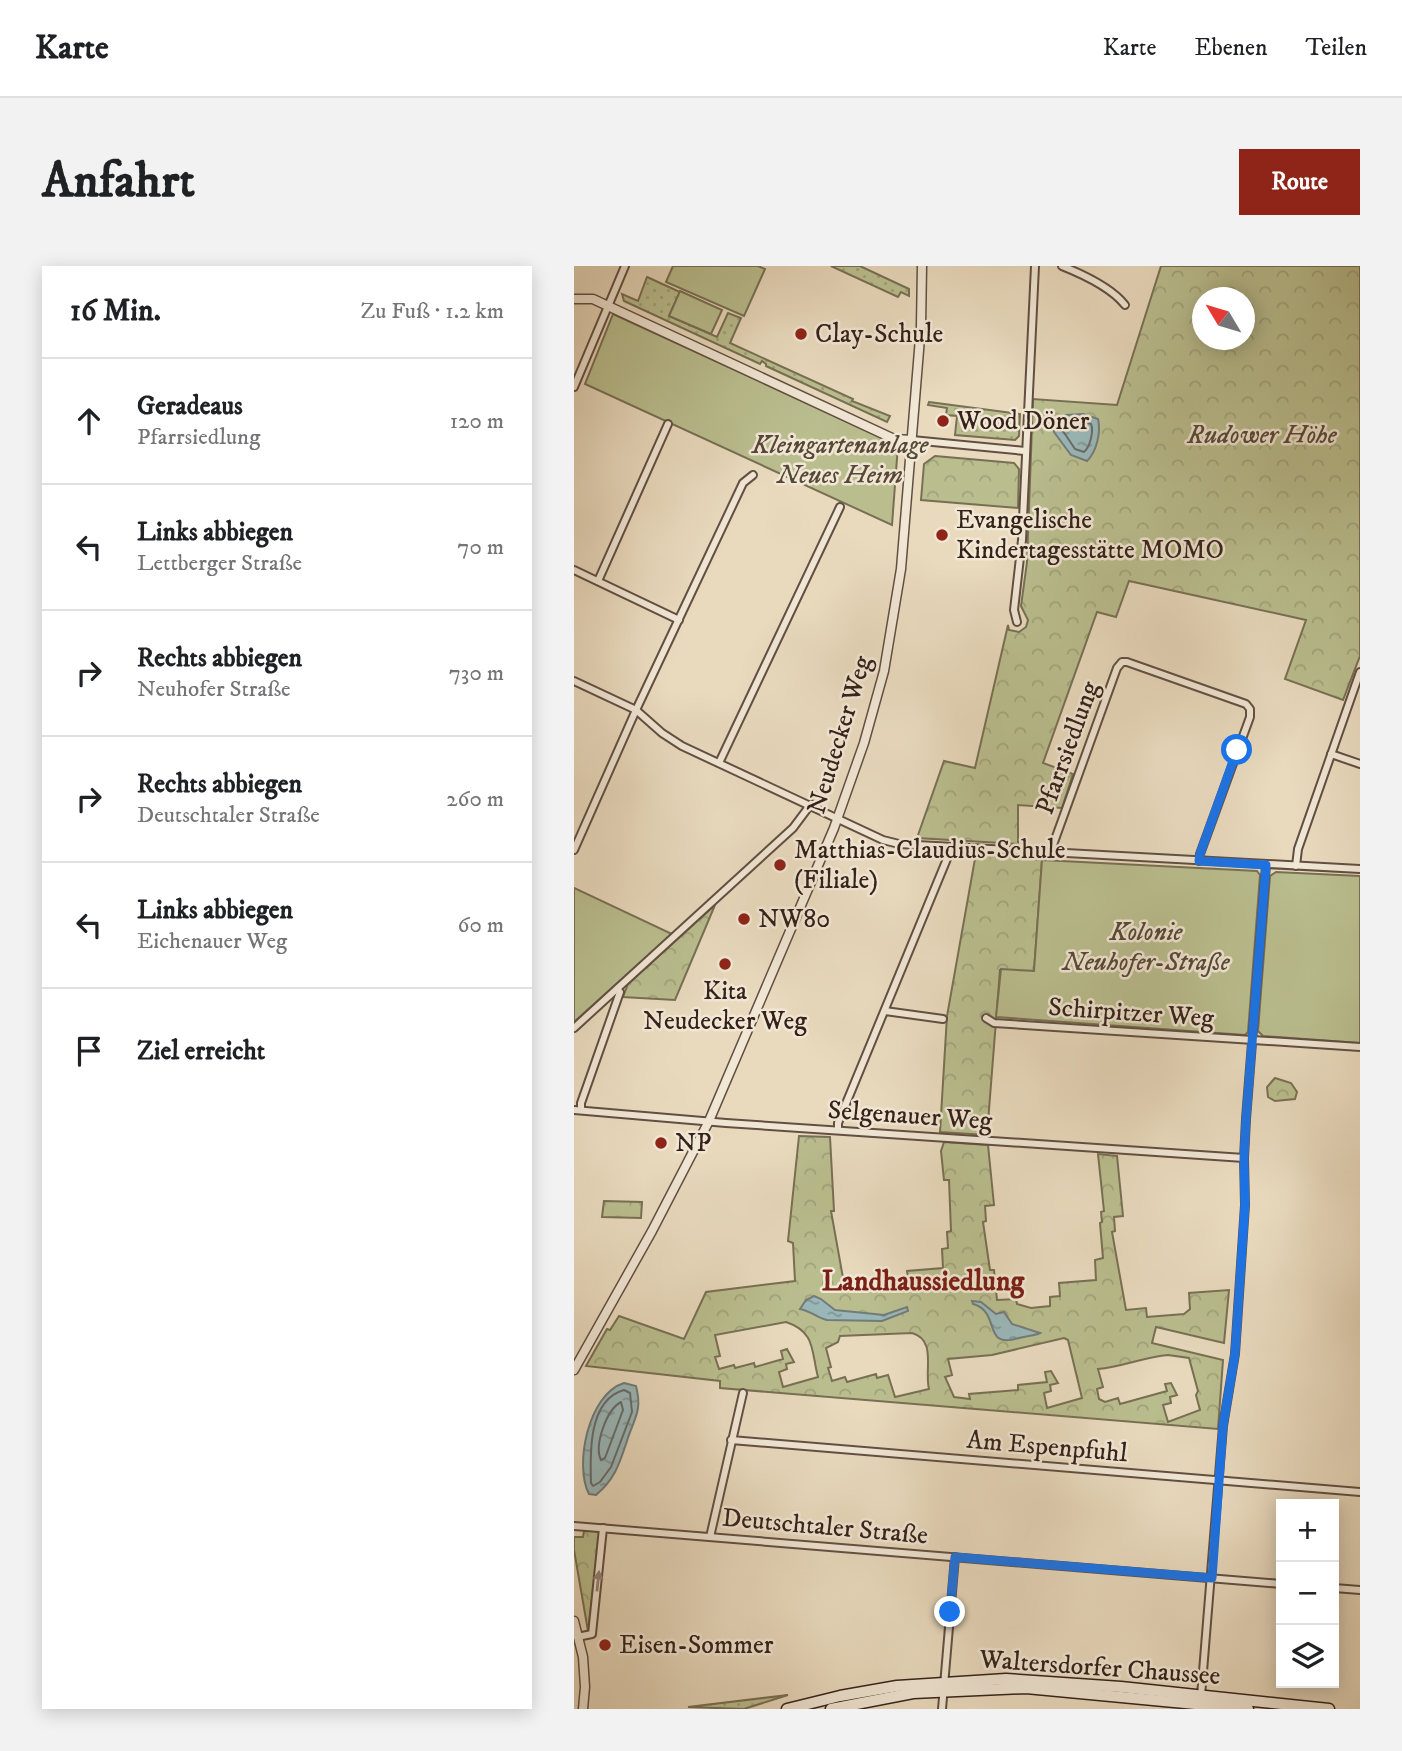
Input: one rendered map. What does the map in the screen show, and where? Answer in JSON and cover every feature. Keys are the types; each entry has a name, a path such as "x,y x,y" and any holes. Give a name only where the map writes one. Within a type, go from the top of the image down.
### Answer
{"main road":[{"name":"Waltersdorfer Chaussee","path":"787,1709 813,1706 876,1689 1046,1680 1248,1709"},
{"name":"Waltersdorfer Chaussee","path":"831,1709 944,1686"},
{"name":"Waltersdorfer Chaussee","path":"1201,1703 1329,1709"}],"street":[{"path":"574,387 625,266"},
{"name":"Neudecker Weg","path":"574,1370 658,1220 709,1121 838,817 874,707 895,617 904,545 922,319 922,266"},
{"path":"1017,622 1014,610 1022,540 1035,266"},
{"path":"1062,266 1094,282 1125,304"},
{"path":"574,299 593,299 894,439 1025,452"},
{"path":"598,581 668,424"},
{"path":"574,850 636,710 743,484 753,475"},
{"path":"719,763 840,507"},
{"path":"574,570 679,620"},
{"name":"Pfarrsiedlung","path":"1052,853 1117,668 1122,662 1127,662 1246,704 1250,709 1250,717 1199,861"},
{"path":"1296,866 1298,849 1360,674"},
{"path":"574,681 636,710 672,740 891,842 949,848 1360,869"},
{"path":"1331,754 1360,764"},
{"path":"574,1028 793,828 811,804"},
{"path":"838,1130 838,1123 949,854 949,848"},
{"path":"1201,1703 1223,1426 1235,1354 1245,1205 1244,1158 1266,865"},
{"path":"577,1110 620,992 617,989"},
{"path":"885,1011 943,1019"},
{"name":"Schirpitzer Weg","path":"986,1018 994,1023 1360,1047"},
{"name":"Selgenauer Weg","path":"577,1110 1244,1158"},
{"path":"710,1536 743,1393"},
{"name":"Am Espenpfuhl","path":"731,1440 1360,1492"},
{"name":"Deutschtaler Straße","path":"574,1526 1276,1584"},
{"path":"575,1640 592,1634 603,1528"},
{"path":"942,1709 955,1557"},
{"path":"1339,1588 1360,1590"},
{"path":"574,1621 575,1640 583,1657 583,1709"}],"green space":[{"path":"673,266 758,266 765,269 744,316 666,282"},
{"path":"831,266 860,266 909,289 909,296 901,292 898,297"},
{"name":"Rudower Höhe","path":"1161,266 1360,266 1360,656 1343,700 1285,679 1306,620 1129,581 1116,617 1097,612 1043,763 1073,774 1062,808 1018,805 1018,844 917,838 944,761 975,768 1008,625 1009,630 1019,632 1026,627 1028,620 1021,606 1027,562 1033,399 1117,405"},
{"path":"647,277 680,292 669,316 717,337 728,313 741,318 730,343 853,399 852,401 890,416 887,422 766,366 762,361 760,364 624,301 622,294 638,301"},
{"path":"680,291 722,310 711,334 669,316"},
{"name":"Kleingartenanlage Neues Heim","path":"613,314 898,445 892,525 585,384"},
{"path":"929,402 1020,414 1019,436 1015,440 955,435 957,416 946,415 947,408 928,405"},
{"path":"935,456 1014,463 1019,469 1018,508 921,500 924,464"},
{"path":"976,853 1042,860 1034,971 1000,970 987,1135 940,1132 947,1016"},
{"name":"Kolonie Neuhofer-Straße","path":"1042,860 1257,871 1260,875 1248,1032 1245,1035 996,1017 1001,969 1034,971"},
{"name":"Kolonie Neuhofer-Straße","path":"1276,872 1360,876 1360,1043 1263,1036 1258,1031 1270,876"},
{"path":"574,888 672,934 574,1022"},
{"path":"715,905 675,1000 623,997 628,984"},
{"path":"1275,1078 1291,1083 1297,1092 1295,1099 1275,1101 1268,1097 1267,1087"},
{"path":"799,1136 830,1137 834,1211 831,1211 845,1289 876,1287 877,1292 909,1285 907,1271 943,1268 942,1249 948,1248 947,1232 951,1231 949,1180 944,1180 941,1151 944,1142 988,1145 994,1205 985,1206 986,1221 983,1222 990,1270 994,1270 997,1300 1016,1299 1017,1304 1031,1308 1050,1306 1050,1297 1060,1296 1059,1283 1096,1280 1095,1260 1103,1258 1100,1223 1101,1212 1104,1211 1098,1154 1117,1156 1123,1216 1114,1217 1115,1231 1112,1232 1126,1310 1146,1308 1147,1317 1184,1314 1190,1309 1189,1293 1229,1290 1224,1343 1156,1327 1152,1343 1223,1360 1218,1429 720,1388 720,1381 586,1366 607,1329 610,1330 619,1316 684,1339 706,1292 795,1281 793,1243 788,1241","holes":["786,1322 796,1326 803,1331 811,1344 818,1377 783,1387 779,1372 787,1369 786,1364 794,1362 787,1349 781,1351 783,1359 755,1367 754,1363 719,1369 715,1357 720,1356 715,1335","912,1333 920,1337 927,1349 929,1389 895,1397 888,1375 877,1378 876,1374 847,1382 845,1377 832,1381 826,1348 838,1342 840,1336","1064,1338 1068,1340 1082,1398 1047,1408 1044,1393 1051,1391 1050,1385 1058,1383 1051,1371 1045,1372 1047,1382 1018,1385 1018,1390 969,1394 970,1399 954,1397 945,1377 952,1375 948,1359 992,1355","1159,1356 1189,1358 1200,1410 1168,1422 1163,1405 1171,1403 1170,1397 1177,1395 1171,1383 1165,1384 1167,1391 1120,1404 1118,1398 1105,1402 1099,1399 1097,1389 1103,1387 1098,1369"]},
{"path":"604,1201 642,1202 641,1218 602,1217"},
{"path":"584,1531 600,1533 588,1631 574,1550 574,1537 583,1537"},
{"path":"788,1695 744,1709 688,1707"}],"water":[{"path":"1083,414 1098,419 1099,424 1096,447 1087,461 1071,455 1054,432 1055,420 1066,415"},
{"path":"814,1296 835,1310 884,1315 907,1307 908,1311 882,1321 827,1320 800,1309 806,1300"},
{"path":"972,1301 981,1302 996,1314 1004,1312 1012,1324 1040,1333 1000,1339 995,1335 987,1314"},
{"path":"624,1383 636,1386 636,1416 612,1478 596,1495 589,1494 583,1466 587,1432 601,1401"}],"place":[{"name":"Clay-Schule","path":"801,334"},
{"name":"Wood Döner","path":"943,421"},
{"name":"Evangelische Kindertagesstätte MOMO","path":"942,535"},
{"name":"Matthias-Claudius-Schule (Filiale)","path":"780,865"},
{"name":"NW80","path":"744,919"},
{"name":"Kita Neudecker Weg","path":"725,964"},
{"name":"NP","path":"661,1143"},
{"name":"Eisen-Sommer","path":"605,1645"}],"district":[{"name":"Landhaussiedlung","path":"923,1281"}],"route":[{"path":"950,1612 955,1557 1212,1578 1223,1426 1235,1354 1245,1205 1246,1119 1266,865 1199,861 1237,750"}]}
